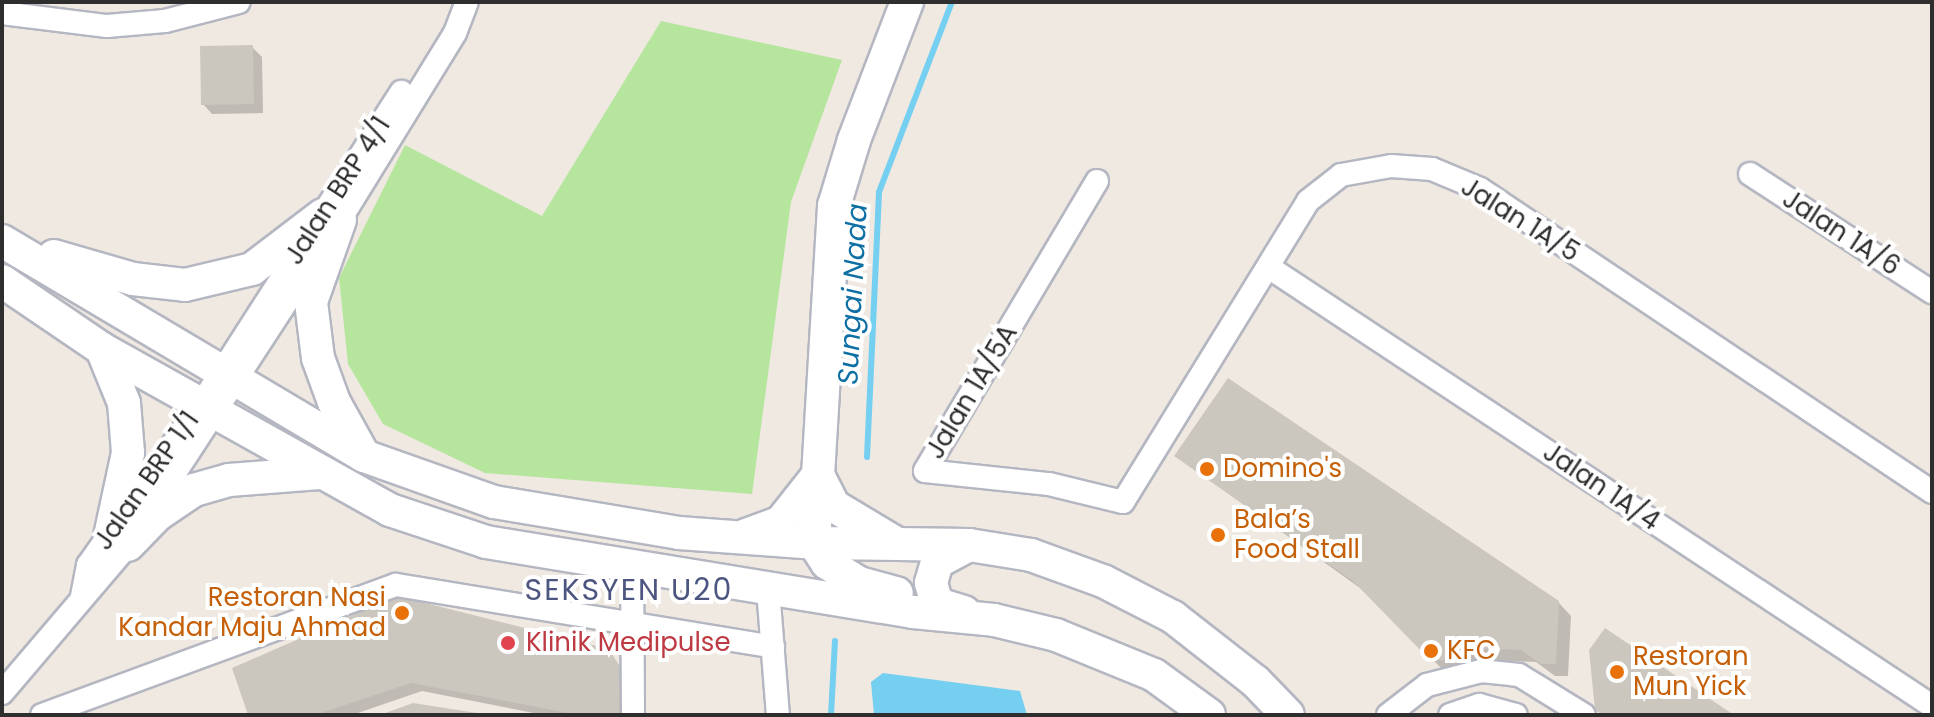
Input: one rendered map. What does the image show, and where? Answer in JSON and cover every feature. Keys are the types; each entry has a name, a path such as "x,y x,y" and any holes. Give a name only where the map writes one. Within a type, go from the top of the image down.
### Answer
{"main road":[{"path":"907,2 834,206 814,543 827,563 859,583 1056,635 1154,675 1209,715"},
{"path":"2,240 133,279 185,285 252,269 331,218"},
{"path":"331,218 311,302 318,358 334,402 364,456"},
{"path":"2,240 364,456 494,502 679,533 814,543 969,545 1031,555 1103,581 1173,617 1287,711"},
{"path":"2,281 102,349 390,510 486,542 768,589 994,620"},
{"path":"102,349 124,403 128,453 119,541"},
{"path":"119,541 194,490 229,480 320,473"},
{"path":"739,537 781,522 818,475"},
{"path":"818,475 834,506 898,544"},
{"path":"937,604 932,571 949,552 969,545"}],"street":[{"path":"2,13 107,26 164,12 239,2"},
{"name":"Jalan BRP 4/1","path":"229,374 331,218 442,28 462,10"},
{"name":"Jalan 1A/5","path":"1123,502 1270,268 1308,201 1341,175 1391,166 1432,169 1480,189 1932,492"},
{"name":"Jalan 1A/6","path":"1750,174 1932,292"},
{"name":"Jalan 1A/5A","path":"1097,181 925,471 1049,484 1123,502"},
{"name":"Jalan 1A/4","path":"1270,268 1932,706"},
{"name":"Jalan BRP 1/1","path":"2,693 82,596 88,565 119,541 229,374"},
{"path":"632,564 630,626 633,715"},
{"path":"42,715 396,585 630,626 773,647"},
{"path":"768,589 778,715"},
{"path":"1400,711 1427,685 1481,671 1519,675 1584,715"},
{"path":"1450,715 1479,705 1516,715"}],"green space":[{"path":"661,21 842,60 791,202 752,494 485,473 383,424 348,364 339,278 405,145 542,216"}],"water":[{"path":"883,673 1020,691 1027,715 874,715 871,682"}],"building":[{"path":"253,45 254,104 201,105 200,46"},
{"path":"1228,378 1559,601 1556,664 1541,664 1521,650 1469,648 1456,663 1428,658 1353,581 1174,456"},
{"path":"397,596 609,649 620,667 619,715 579,715 411,683 315,715 248,715 232,668"},
{"path":"1605,628 1734,715 1603,715 1595,710 1589,650"},
{"path":"413,703 477,713 477,715 380,715"}],"waterway":[{"name":"Sungai Nada","path":"867,457 879,192 952,2"},
{"name":"Sungai Nada","path":"831,715 835,641"}],"place":[{"name":"Domino's","path":"1207,469"},
{"name":"Bala’s Food Stall","path":"1218,535"},
{"name":"Restoran Nasi Kandar Maju Ahmad","path":"402,613"},
{"name":"Klinik Medipulse","path":"508,643"},
{"name":"KFC","path":"1431,651"},
{"name":"Restoran Mun Yick","path":"1617,672"}],"district":[{"name":"SEKSYEN U20","path":"629,590"}]}
